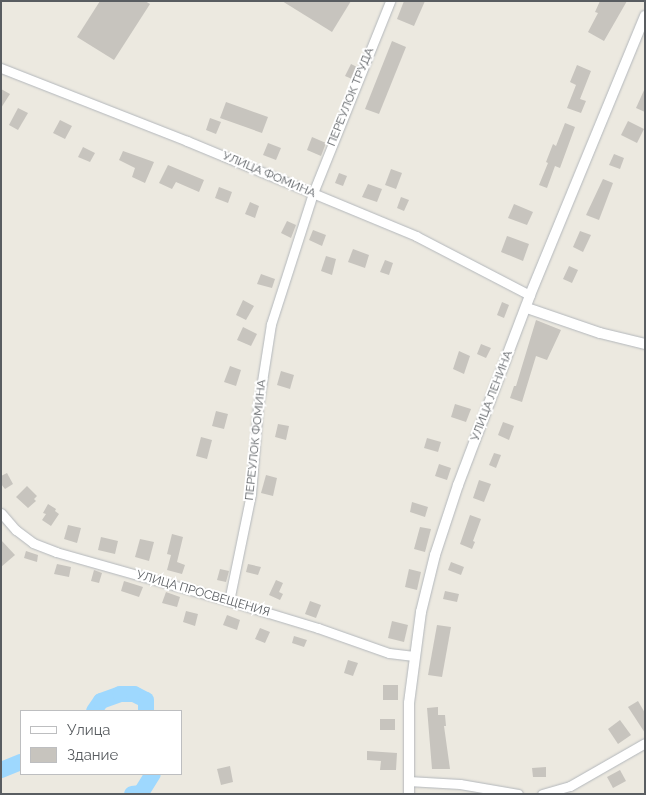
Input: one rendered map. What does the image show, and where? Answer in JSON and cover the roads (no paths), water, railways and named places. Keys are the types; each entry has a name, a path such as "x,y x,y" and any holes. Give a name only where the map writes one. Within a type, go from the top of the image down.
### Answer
{"street":[{"name":"ПЕРЕУЛОК ТРУДА","path":"313,193 390,1"},
{"name":"УЛИЦА ЛЕНИНА","path":"409,794 409,703 414,656 421,612 458,485 527,308 530,295 645,16"},
{"name":"УЛИЦА ФОМИНА","path":"1,68 416,236 530,295"},
{"name":"ПЕРЕУЛОК ФОМИНА","path":"229,601 251,494 258,407 271,324 313,193"},
{"path":"527,308 600,333 645,344"},
{"name":"УЛИЦА ПРОСВЕЩЕНИЯ","path":"1,513 16,530 32,542 56,552 229,601 318,628 389,653 414,656"},
{"path":"542,794 570,786 645,743"},
{"path":"408,781 460,784 518,794"}],"waterway":[{"path":"95,710 101,701 120,694 134,694 146,700 146,710"},
{"path":"1,770 20,762"},
{"path":"132,794 141,793 152,775"}]}
